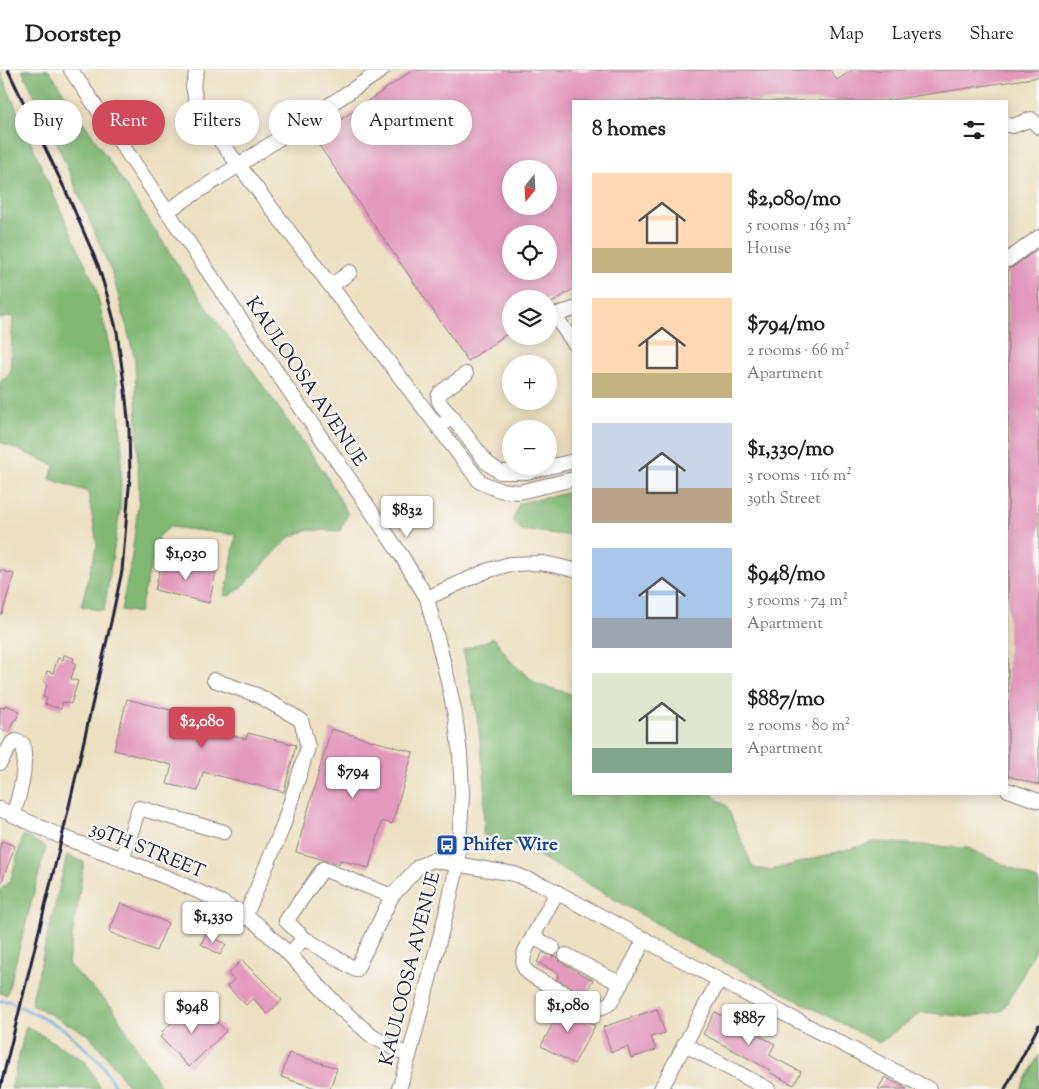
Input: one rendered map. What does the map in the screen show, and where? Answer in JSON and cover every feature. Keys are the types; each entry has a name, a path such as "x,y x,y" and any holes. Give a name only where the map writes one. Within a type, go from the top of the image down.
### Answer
{"street":[{"name":"KAULOOSA AVENUE","path":"70,70 401,555 427,598 455,715 462,793 460,832 447,910 409,1056 398,1089"},
{"path":"197,70 193,86 196,102 202,117 480,482 499,490 519,492 572,479"},
{"path":"167,211 382,70"},
{"path":"1008,125 1035,123"},
{"path":"1008,260 1039,237"},
{"path":"331,286 350,272"},
{"path":"572,310 554,315 572,340"},
{"path":"466,374 440,393 438,400 487,463 500,472 527,472 572,461"},
{"path":"438,427 452,417"},
{"path":"427,598 486,571 510,564 541,563 572,570"},
{"path":"214,680 258,695 301,720 308,747 282,829 245,917"},
{"path":"0,763 12,743 16,741 23,744 25,756 23,776 13,815"},
{"path":"1008,790 1039,801"},
{"path":"122,860 139,808 224,832"},
{"name":"39TH STREET","path":"0,809 62,837 174,880 221,902 256,923 290,954 340,1008 366,1031 373,1037 409,1056"},
{"path":"392,896 323,869 286,921 304,938 356,970 392,896 418,867 432,860 514,874 557,892 719,980 929,1089"},
{"path":"557,892 525,950 523,958 524,968 530,974 566,994"},
{"path":"533,937 553,948"},
{"path":"290,954 304,938"},
{"path":"580,1001 595,1008 605,1007 611,1002 645,939"},
{"path":"566,955 621,984"},
{"path":"661,1089 719,980"},
{"path":"684,1044 768,1089"}],"green space":[{"path":"22,70 49,70 69,100 37,100"},
{"path":"0,71 15,106 15,145 32,145 95,285 117,380 122,450 120,510 104,611 81,606 97,545 88,492 50,479 54,465 0,442 0,382 10,372 13,316 0,319"},
{"path":"82,120 92,135 92,145 99,145 194,289 325,473 348,514 340,531 308,530 290,537 241,588 229,596 224,595 236,535 170,527 158,537 139,613 121,610 131,562 139,499 135,359 113,276 58,145 82,145"},
{"path":"572,491 572,536 521,530 513,521 519,503"},
{"path":"494,638 512,663 537,684 572,694 572,795 713,795 727,806 753,868 771,870 875,842 968,848 1039,881 1039,940 1018,985 1002,1011 968,1017 922,1012 879,1043 673,935 661,926 525,848 483,835 485,783 477,716 463,650"},
{"path":"23,835 46,847 7,995 0,993 0,890 11,879"},
{"path":"67,855 84,862 68,964 112,1007 162,1089 130,1089 90,1036 31,1004"},
{"path":"26,1026 85,1061 101,1089 11,1089"},
{"path":"1039,1055 1039,1089 1021,1089"}],"building":[{"path":"413,70 830,70 837,80 852,70 1039,70 1039,77 890,100 572,100 572,289 557,300 557,290 502,290 502,337 468,361 319,145 341,145 341,119 351,113 351,145 472,145 472,100 369,100"},
{"path":"1039,248 1039,785 1008,776 1008,269"},
{"path":"162,560 216,572 209,603 155,590"},
{"path":"0,570 14,574 2,614 0,614"},
{"path":"64,655 74,658 73,662 76,663 71,679 78,681 71,704 63,702 61,709 45,704 47,698 43,697 47,685 44,680 47,671 53,673 58,658 63,660"},
{"path":"127,699 214,721 212,730 246,739 248,733 296,745 284,792 203,772 198,791 167,784 172,765 114,750"},
{"path":"5,705 20,711 9,732 0,729 0,707 4,708"},
{"path":"331,729 413,752 392,824 382,821 369,868 340,860 339,864 296,852"},
{"path":"2,841 15,846 0,884 0,846"},
{"path":"121,903 168,923 156,951 109,932"},
{"path":"206,934 226,944 220,955 201,944"},
{"path":"543,952 553,957 557,956 562,963 593,980 586,994 580,992 575,994 571,987 556,979 559,974 537,962"},
{"path":"242,960 282,1000 267,1014 253,998 246,1005 227,986 234,980 228,974"},
{"path":"571,1001 576,1009 587,1015 584,1020 595,1026 574,1064 541,1046 564,1002"},
{"path":"197,1002 226,1031 189,1067 160,1037 164,1034 162,1032 192,1003 194,1005"},
{"path":"657,1009 665,1033 651,1037 656,1050 631,1058 628,1047 611,1052 603,1027"},
{"path":"715,1012 775,1044 769,1055 801,1072 794,1085 703,1034"},
{"path":"289,1053 337,1068 330,1089 319,1089 281,1077"},
{"path":"885,1077 907,1089 878,1089"}],"waterway":[{"path":"0,1001 9,1001 64,1029 100,1062 117,1089"}],"railway":[{"path":"0,1089 62,837 122,571 130,476 129,429 125,390 117,332 108,298 98,265 69,198 8,70"},
{"path":"1005,1089 1039,1025"}],"place":[{"name":"Phifer Wire","path":"447,845"}]}
